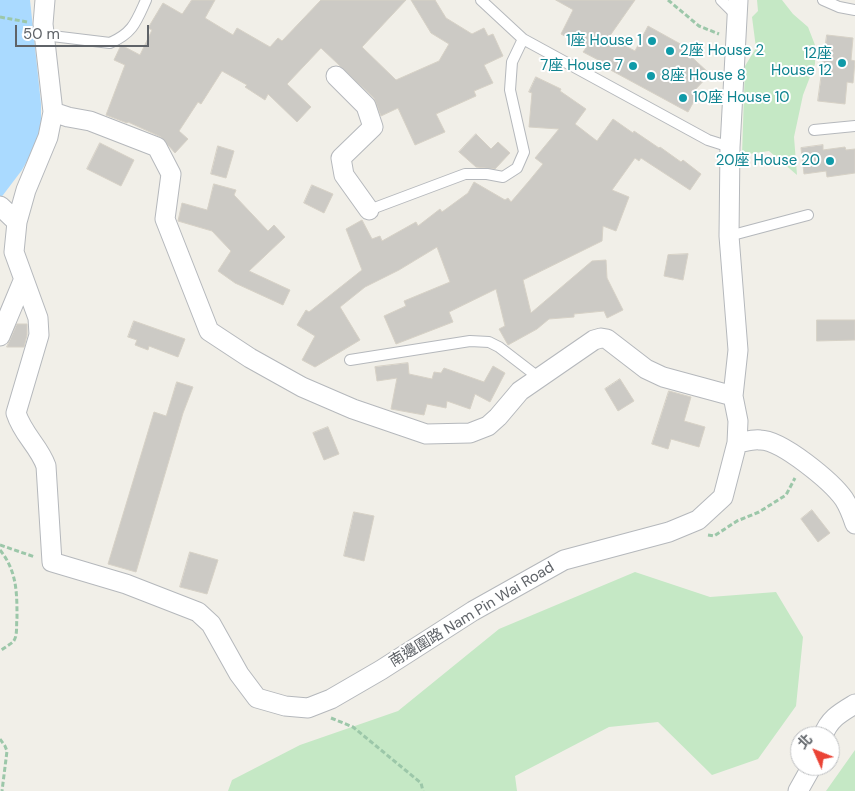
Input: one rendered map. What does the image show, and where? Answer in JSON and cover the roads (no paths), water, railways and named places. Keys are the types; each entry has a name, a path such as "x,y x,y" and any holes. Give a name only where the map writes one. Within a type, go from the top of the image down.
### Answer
{"street":[{"path":"0,336 24,281 14,252 7,213 26,190 48,137 53,112 43,30 45,0"},
{"name":"南邊圍路 Nam Pin Wai Road","path":"24,281 38,318 39,335 16,413 20,426 43,457 46,466 52,562 126,584 198,612 212,624 239,674 257,698 285,706 308,708 331,699 381,670 474,611 564,560 669,532 698,520 723,496 737,443 738,421 733,396 738,350 729,236 730,147 738,8"},
{"path":"336,76 366,106 373,127 341,158 344,175 369,210"},
{"path":"53,112 90,121 157,147 171,174 165,219 209,331 250,358 302,387 353,409 426,434 470,433 488,426 520,391 594,340 601,338 607,339 646,369 663,377 733,396"},
{"path":"737,443 761,440 780,446 804,462 840,494 848,506 855,524"},
{"path":"827,726 835,716 855,704"},
{"path":"798,791 806,776"}],"lane":[{"path":"43,30 110,43 117,40 134,26 146,0"},
{"path":"481,0 523,39 708,140 730,147"},
{"path":"721,0 738,8"},
{"path":"823,0 839,7 855,10"},
{"path":"369,210 465,174 487,174 503,177 517,168 524,152 510,90 512,62 523,39"},
{"path":"814,130 855,126"},
{"path":"729,236 808,215"},
{"path":"350,360 470,341 489,342 509,353 538,378"}],"water":[{"path":"0,0 30,0 41,104 41,127 35,147 22,170 0,199"}],"place":[{"name":"1座 House 1","path":"652,41"},
{"name":"2座 House 2","path":"670,51"},
{"name":"12座 House 12","path":"842,63"},
{"name":"7座 House 7","path":"633,66"},
{"name":"8座 House 8","path":"651,76"},
{"name":"10座 House 10","path":"683,98"},
{"name":"20座 House 20","path":"830,161"}]}
